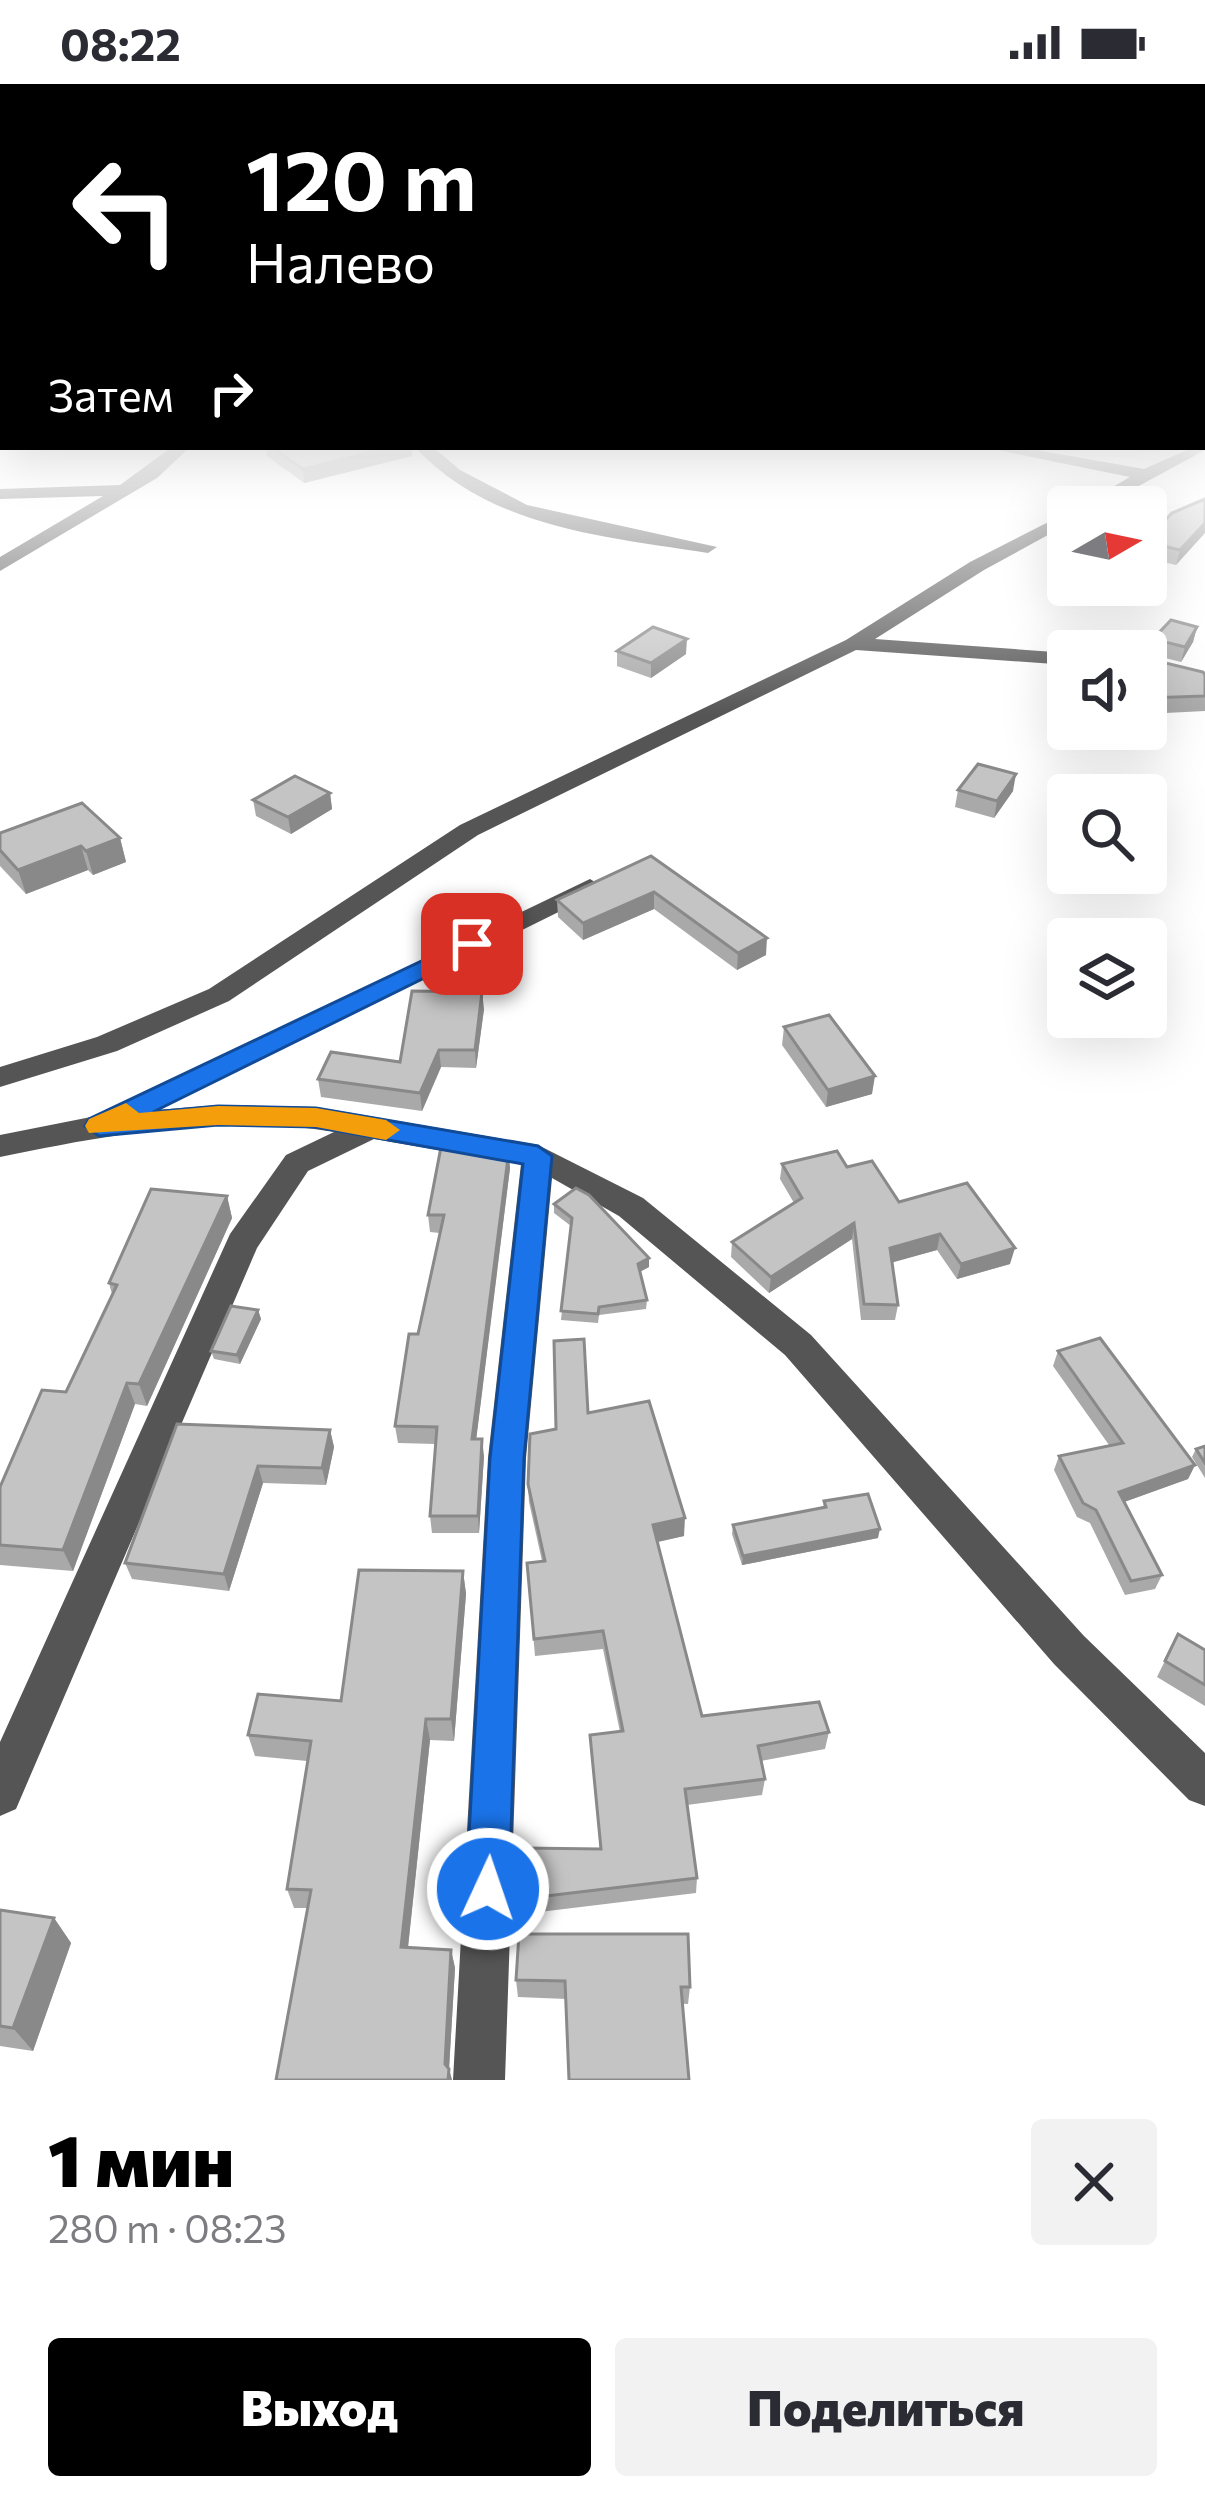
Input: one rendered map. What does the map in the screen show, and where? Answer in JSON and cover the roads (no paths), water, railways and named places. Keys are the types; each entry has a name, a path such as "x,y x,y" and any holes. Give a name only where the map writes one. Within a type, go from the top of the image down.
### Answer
{"street":[{"path":"0,565 60,528"},
{"path":"589,528 708,547"},
{"path":"0,1077 106,1044 219,995 470,830 854,644 977,566 1047,528"},
{"path":"854,644 1047,657"},
{"path":"99,1126 596,884"},
{"path":"0,1146 99,1126 218,1116 316,1118 538,1156 632,1207 798,1346 1069,1650 1205,1784"},
{"path":"0,1793 242,1243 297,1162 369,1128"},
{"path":"478,2080 507,1458 538,1156"}]}
